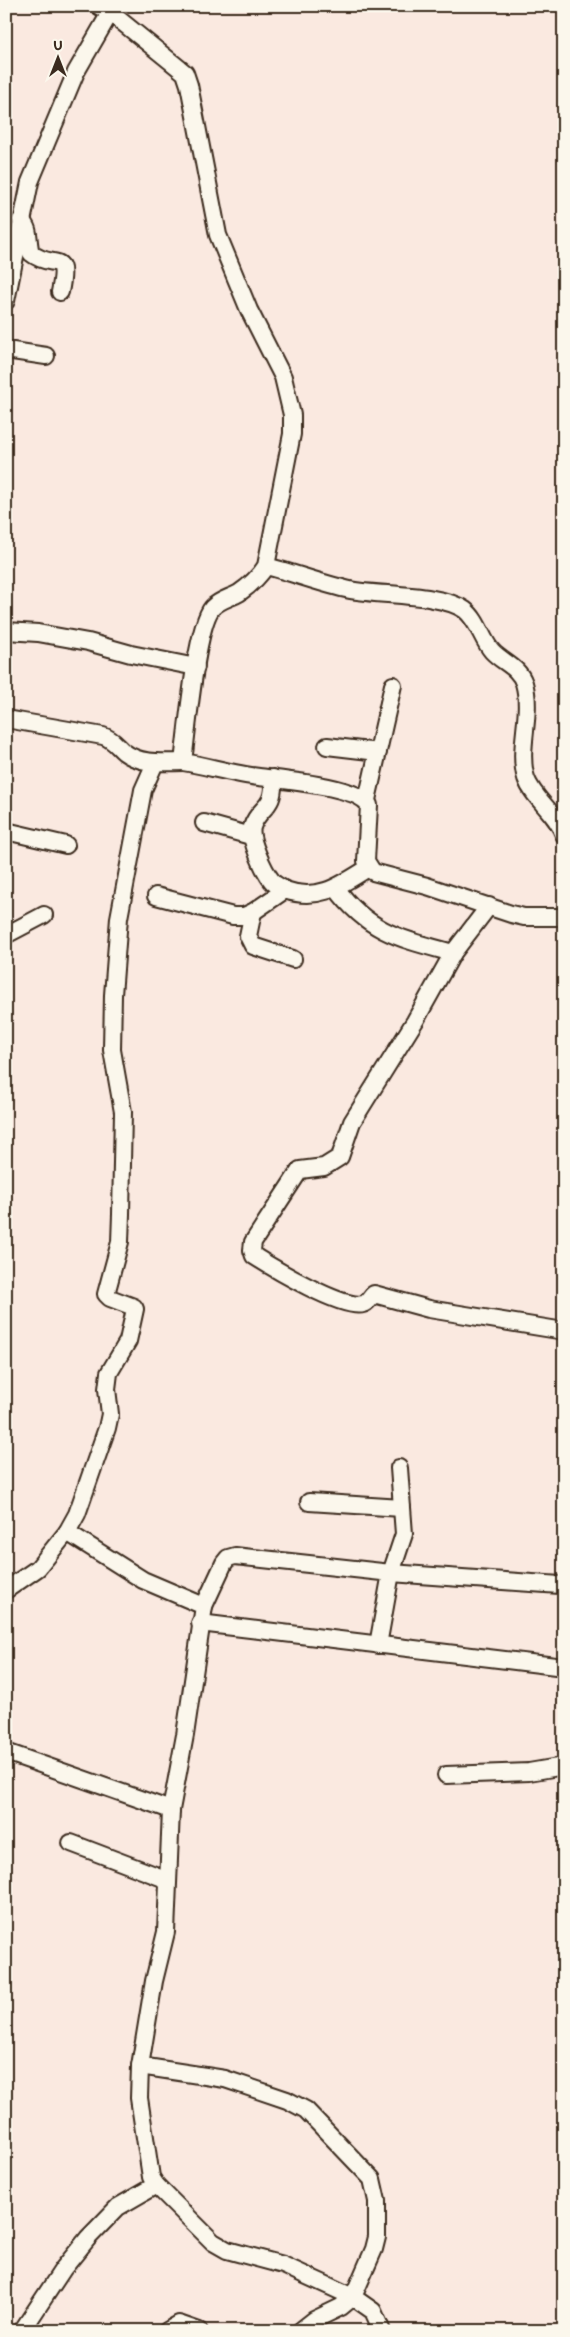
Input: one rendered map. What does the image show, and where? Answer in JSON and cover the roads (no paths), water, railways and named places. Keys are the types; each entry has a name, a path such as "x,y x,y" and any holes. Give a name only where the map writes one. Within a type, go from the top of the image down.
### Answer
{"street":[{"path":"6,301 30,182 76,72 108,8 185,73 189,85 218,235 248,310 283,377 288,394 292,434 266,566 259,576 239,593 214,606 210,610 204,625 196,667 183,762"},
{"path":"21,220 27,226 30,235 31,253 61,264 64,269 60,292"},
{"path":"6,350 46,356"},
{"path":"266,566 346,589 443,601 465,610 471,616 492,650 516,669 523,682 526,698 525,776 528,784 550,810 564,835"},
{"path":"6,631 38,633 88,642 131,654 196,667"},
{"path":"393,685 367,800 370,811 366,861 368,868 373,872 427,886 524,917 564,917"},
{"path":"6,719 103,736 109,738 130,756 155,763 183,762 300,781 338,790 367,800"},
{"path":"328,746 378,752"},
{"path":"6,1590 38,1568 67,1532 77,1514 107,1428 110,1414 107,1390 109,1373 128,1341 135,1309 110,1298 106,1294 120,1242 121,1214 123,1112 112,1050 112,1002 121,904 143,790 155,763"},
{"path":"273,778 274,789 270,803 254,823 251,836 272,881 285,890 313,894 336,888 368,868"},
{"path":"204,823 251,836"},
{"path":"6,831 66,845"},
{"path":"336,888 352,909 375,927 414,942 453,953"},
{"path":"156,896 233,916 244,916 285,890"},
{"path":"489,906 453,953 415,1021 352,1122 340,1157 324,1167 300,1170 253,1242 252,1250 254,1256 306,1288 356,1305 366,1303 374,1294 429,1309 564,1331"},
{"path":"253,912 248,936 253,946 293,959"},
{"path":"6,935 44,915"},
{"path":"378,1645 391,1573 402,1543 399,1468"},
{"path":"309,1502 402,1508"},
{"path":"67,1532 143,1580 204,1606"},
{"path":"382,2331 373,2311 366,2304 353,2297 283,2265 227,2250 213,2242 156,2185 148,2164 139,2098 140,2066 154,1982 166,1932 171,1810 185,1735 204,1606 224,1563 228,1558 235,1556 391,1573 560,1585"},
{"path":"200,1623 564,1667"},
{"path":"6,1752 171,1810"},
{"path":"446,1775 529,1772 564,1766"},
{"path":"71,1843 168,1880"},
{"path":"140,2066 225,2079 287,2100 306,2110 364,2169 375,2188 376,2237 374,2249 353,2297 341,2307 314,2320 300,2331"},
{"path":"22,2331 50,2288 88,2238 118,2207 156,2185"},
{"path":"167,2331 179,2324 199,2331"}]}
